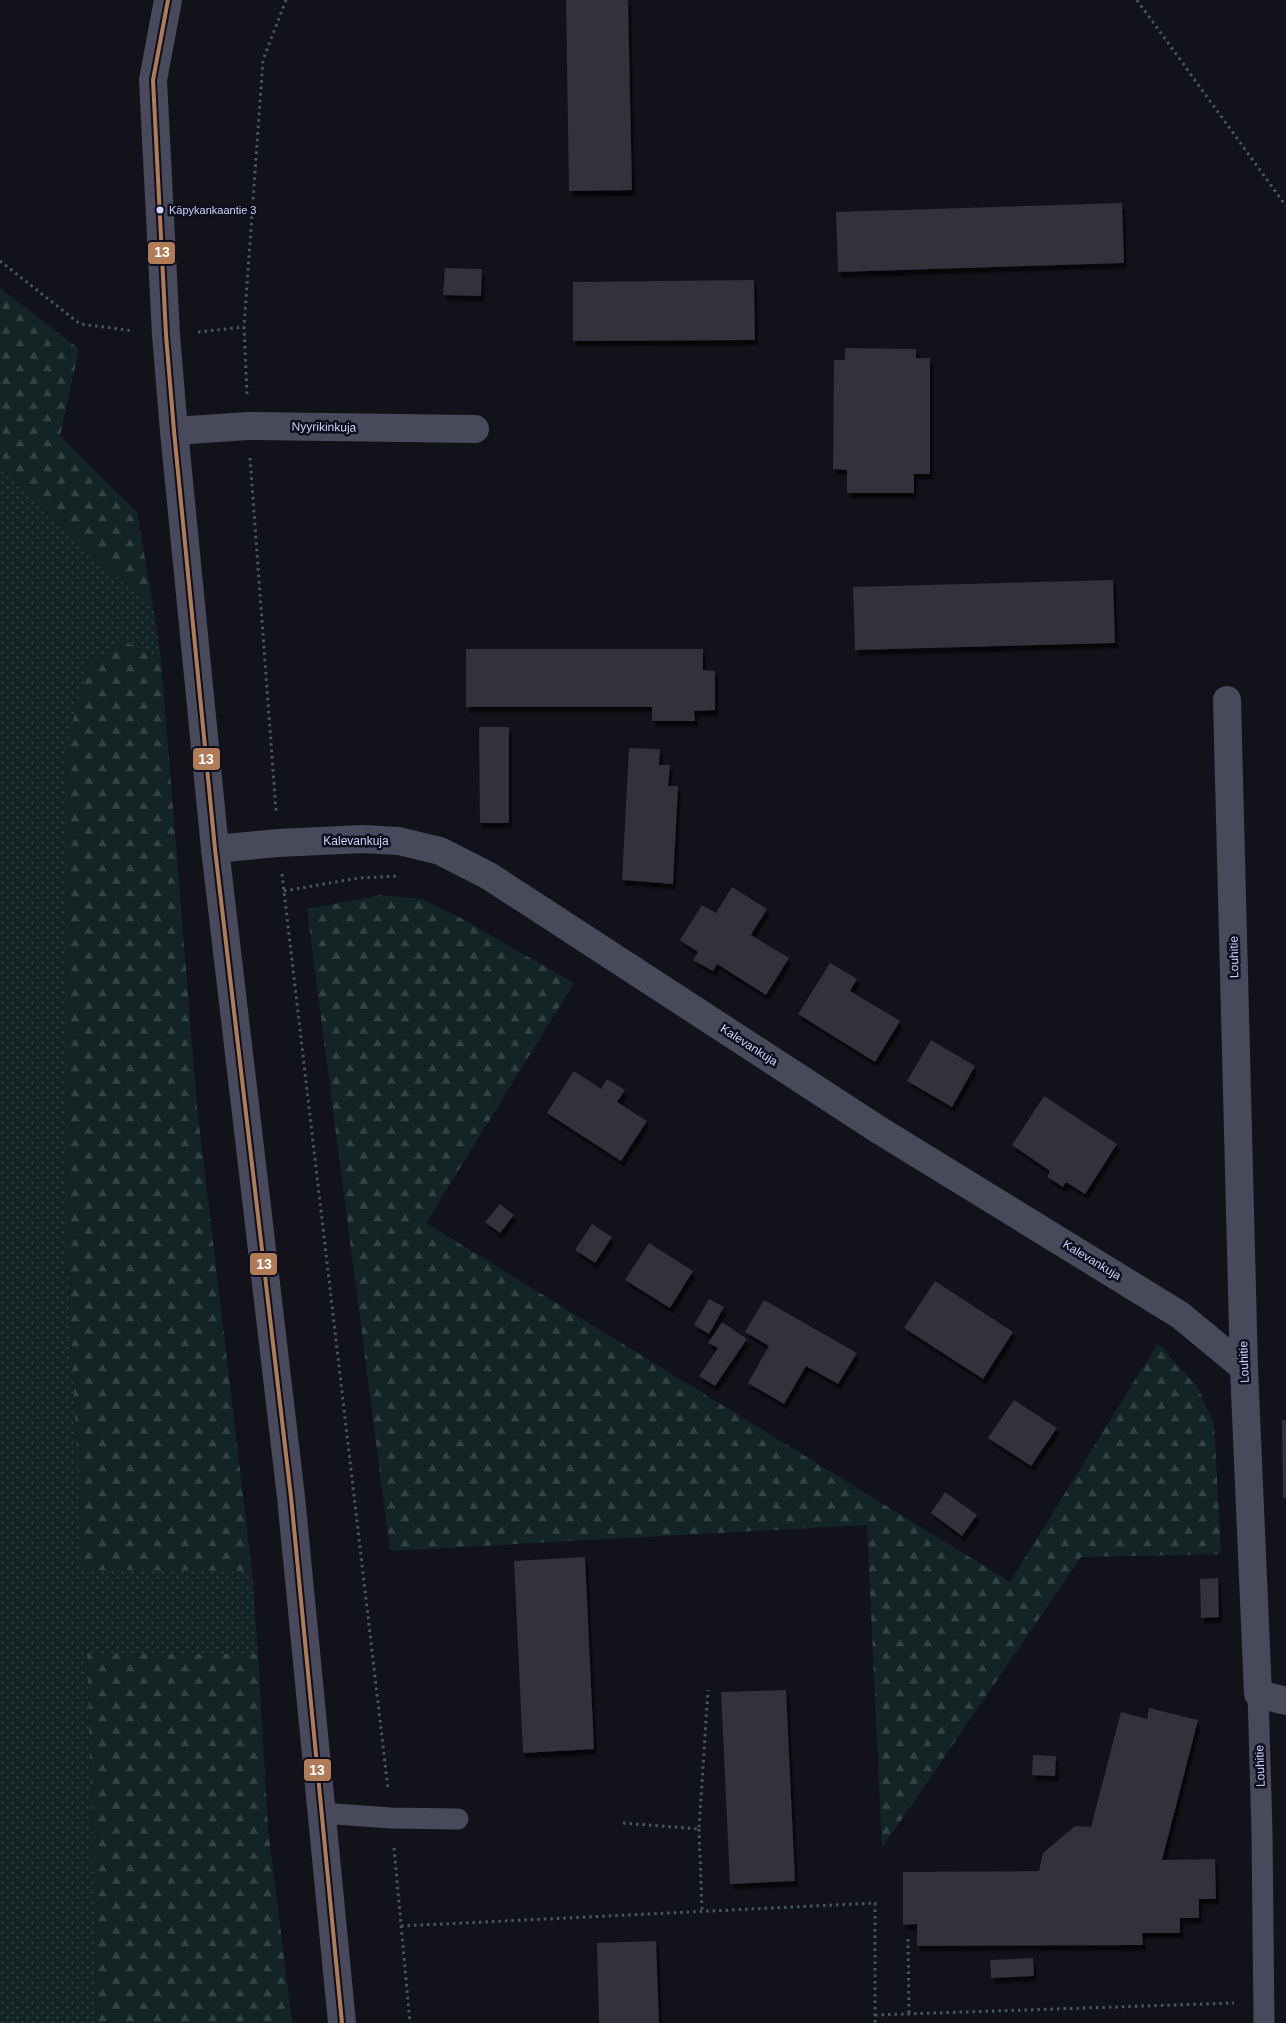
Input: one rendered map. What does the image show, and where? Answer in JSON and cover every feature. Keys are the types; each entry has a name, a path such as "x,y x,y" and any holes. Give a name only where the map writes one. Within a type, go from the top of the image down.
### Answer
{"street":[{"path":"168,0 153,80 166,335 174,431 215,849 291,1497 342,2023"},
{"name":"Nyyrikinkuja","path":"174,431 248,426 475,429"},
{"name":"Louhitie","path":"1227,700 1244,1368 1258,1694"},
{"name":"Kalevankuja","path":"215,849 278,843 363,839 399,841 440,851 489,876 879,1130 1180,1314 1244,1368"},
{"path":"1258,1694 1286,1700"}],"lane":[{"name":"Louhitie","path":"1258,1694 1264,2023"},
{"path":"321,1814 458,1819"}],"path":[{"path":"286,0 263,60 244,327 248,426 278,843 391,1818 410,2023"},
{"path":"1137,0 1286,206"},
{"path":"212,207 252,210"},
{"path":"0,261 80,324 166,335 244,327"},
{"path":"284,891 359,878 406,877"},
{"path":"702,1911 699,1829 708,1690"},
{"path":"623,1823 699,1829"},
{"path":"401,1926 875,1903 875,2023"},
{"path":"908,1939 909,2014"},
{"path":"875,2015 1263,2002"}],"green space":[{"path":"0,288 79,349 60,436 137,512 154,611 0,468"},
{"path":"0,468 154,611 161,659 124,641 67,744 67,1260 83,1569 252,1571 258,1654 87,1653 97,2023 0,2023"},
{"path":"124,641 161,659 197,1107 252,1571 83,1570 67,1260 67,744 88,663"},
{"path":"381,895 422,899 455,915 574,983 426,1223 1010,1582 1158,1343 1198,1388 1214,1424 1221,1554 1081,1557 882,1848 867,1525 390,1551 307,909"},
{"path":"87,1653 258,1654 268,1828 292,2023 97,2023"}],"building":[{"path":"566,0 628,0 632,190 569,191"},
{"path":"1122,203 1124,263 838,272 836,212"},
{"path":"445,268 482,269 481,296 443,295"},
{"path":"754,280 755,340 573,341 573,282"},
{"path":"845,348 916,349 916,358 930,358 930,474 914,474 914,493 847,493 847,470 833,469 834,360 845,360"},
{"path":"1113,580 1115,643 855,650 853,587"},
{"path":"466,649 703,649 703,670 715,671 715,710 694,711 695,721 652,721 652,707 466,707"},
{"path":"479,727 509,727 509,823 480,823"},
{"path":"629,748 660,749 659,765 670,765 668,786 678,786 673,884 622,880"},
{"path":"732,887 767,909 751,935 789,958 766,995 717,964 713,971 693,960 698,952 680,940 702,905 716,913"},
{"path":"830,963 857,979 850,991 900,1021 875,1062 798,1014"},
{"path":"931,1040 975,1066 952,1107 907,1081"},
{"path":"574,1071 601,1089 607,1079 625,1090 617,1102 647,1121 621,1161 547,1113"},
{"path":"1044,1096 1117,1144 1085,1194 1066,1182 1063,1187 1047,1177 1050,1171 1012,1145"},
{"path":"500,1204 514,1215 500,1233 485,1222"},
{"path":"592,1224 612,1237 595,1263 575,1250"},
{"path":"649,1243 693,1271 670,1308 625,1280"},
{"path":"935,1281 1013,1332 983,1379 904,1328"},
{"path":"709,1299 724,1307 709,1334 694,1325"},
{"path":"764,1300 857,1353 838,1384 806,1366 784,1404 748,1383 769,1346 745,1332"},
{"path":"722,1322 747,1339 715,1386 699,1376 718,1348 708,1343"},
{"path":"1014,1400 1057,1428 1031,1466 988,1438"},
{"path":"1282,1420 1286,1420 1286,1498 1283,1498"},
{"path":"945,1492 977,1515 962,1536 931,1513"},
{"path":"585,1557 594,1749 523,1753 514,1561"},
{"path":"1218,1578 1219,1617 1201,1618 1200,1579"},
{"path":"786,1690 795,1881 730,1884 721,1692"},
{"path":"1149,1708 1198,1720 1162,1860 1215,1859 1216,1899 1199,1899 1199,1918 1180,1918 1180,1933 1142,1933 1143,1945 917,1946 917,1924 903,1925 903,1872 1039,1871 1043,1853 1075,1826 1091,1827 1121,1712 1147,1719"},
{"path":"1033,1755 1056,1756 1055,1776 1032,1775"},
{"path":"656,1941 659,2023 599,2023 597,1943"},
{"path":"1033,1958 1034,1976 991,1978 990,1960"}],"transit line":[{"name":"13","path":"168,0 153,80 166,335 174,431 215,849 291,1497 342,2023"}],"place":[{"name":"Käpykankaantie 3","path":"160,210"}]}
